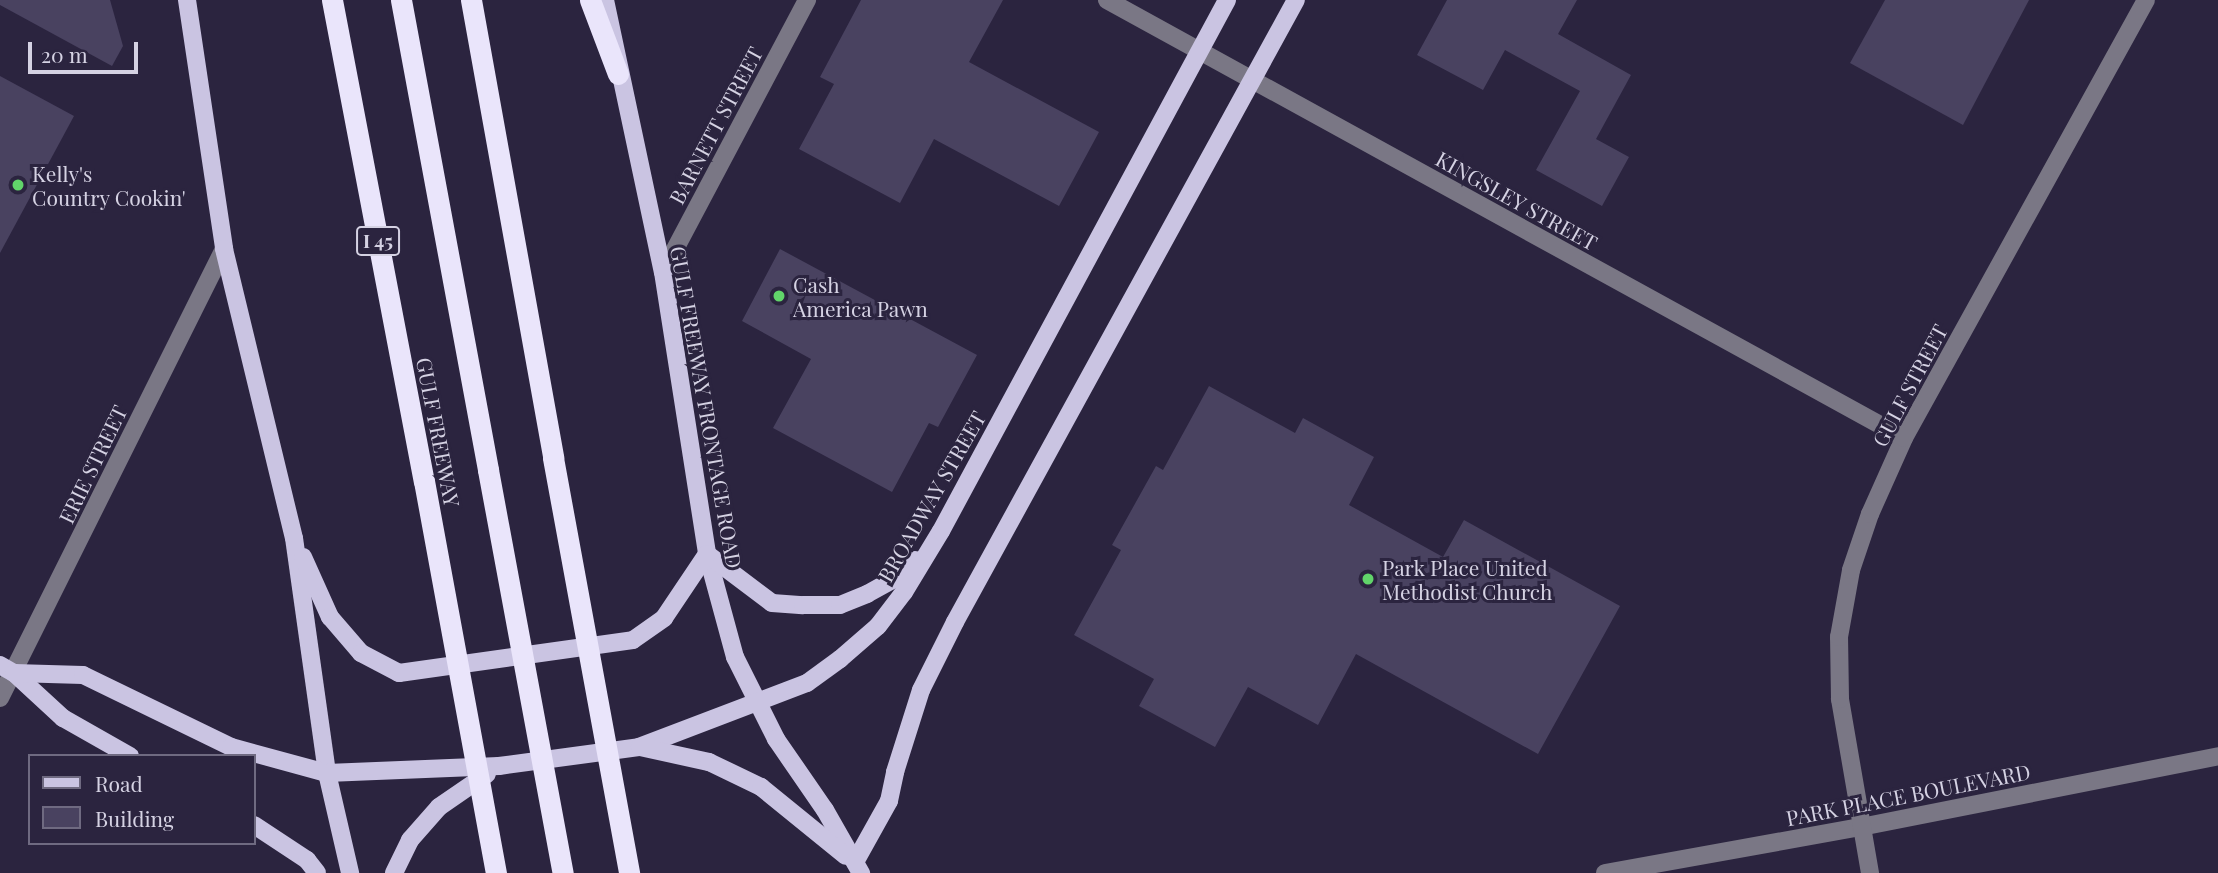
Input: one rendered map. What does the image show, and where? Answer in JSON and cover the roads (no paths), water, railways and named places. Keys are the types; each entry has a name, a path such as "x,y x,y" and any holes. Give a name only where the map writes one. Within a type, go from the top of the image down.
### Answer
{"highway":[{"name":"GULF FREEWAY","path":"332,0 496,873"},
{"name":"GULF FREEWAY","path":"401,0 562,873"},
{"path":"471,0 629,873"},
{"path":"590,0 618,74"}],"main road":[{"path":"187,0 224,249 294,538 327,773 350,873"},
{"name":"GULF FREEWAY FRONTAGE ROAD","path":"605,0 618,74 663,272 707,554 735,657 776,739 825,810 858,868"},
{"name":"BROADWAY STREET","path":"394,873 410,840 439,807 499,766 639,747 807,683 840,659 878,625 904,592 941,531 1227,0"},
{"path":"639,747 709,762 761,787 858,868 889,801 921,690 955,622 1296,0"},
{"path":"294,538 330,617 361,653 399,673 633,640 664,618 707,554 772,603 840,605 900,576 941,531"},
{"path":"7,669 63,718 126,754"},
{"path":"7,669 83,676 231,747 327,773 499,766"},
{"path":"256,826 307,860 317,873"}],"street":[{"name":"BARNETT STREET","path":"663,272 807,0"},
{"name":"KINGSLEY STREET","path":"1107,0 1904,438"},
{"name":"GULF STREET","path":"1870,873 1840,699 1839,637 1851,570 1870,514 1904,438 2146,0"},
{"name":"ERIE STREET","path":"0,698 7,669 224,249"},
{"name":"PARK PLACE BOULEVARD","path":"1605,873 1860,827 2218,756"}],"place":[{"name":"Kelly's Country Cookin'","path":"18,185"},
{"name":"Cash America Pawn","path":"779,296"},
{"name":"Park Place United Methodist Church","path":"1368,579"}]}
